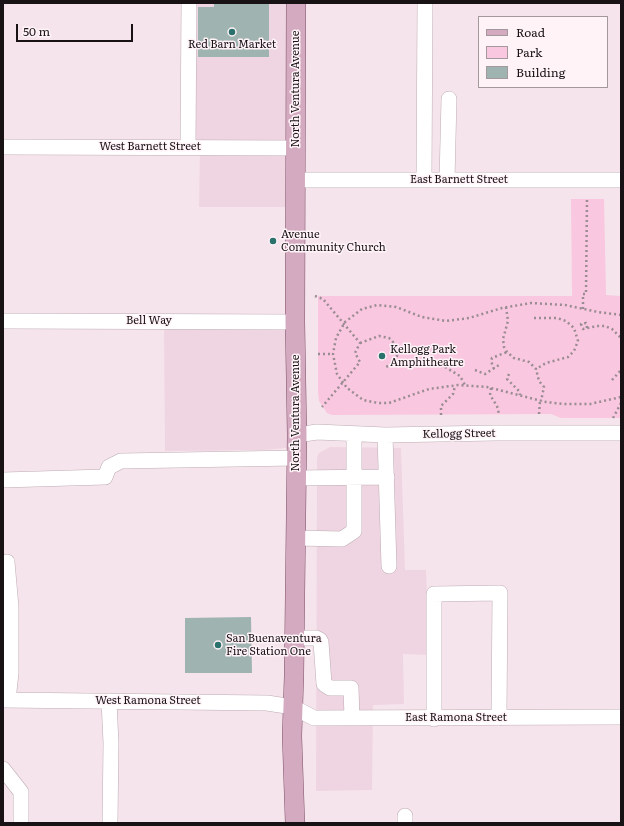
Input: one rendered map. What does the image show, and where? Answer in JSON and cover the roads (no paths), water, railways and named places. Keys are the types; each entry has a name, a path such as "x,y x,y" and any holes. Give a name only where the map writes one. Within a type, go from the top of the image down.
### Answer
{"main road":[{"name":"North Ventura Avenue","path":"295,823 292,736 297,435 295,322 296,3"}],"street":[{"path":"188,148 189,3"},
{"path":"424,180 425,3"},
{"path":"447,180 449,99"},
{"name":"West Barnett Street","path":"3,147 296,148"},
{"name":"East Barnett Street","path":"296,180 621,180"},
{"name":"Bell Way","path":"3,321 295,322"},
{"name":"Kellogg Street","path":"297,435 317,432 385,436 496,433 621,433"},
{"path":"296,538 342,539 354,531 354,434"},
{"path":"385,436 389,566"},
{"path":"3,480 105,477 109,467 121,461 296,458"},
{"path":"296,478 387,477"},
{"path":"6,700 10,673 11,607 7,562"},
{"path":"434,719 434,594 500,593 499,718"},
{"path":"294,638 316,638 320,640 324,684 330,688 351,688 352,718"},
{"name":"West Ramona Street","path":"6,700 267,703 293,707"},
{"path":"109,701 111,743 110,823"},
{"name":"East Ramona Street","path":"293,707 314,718 434,719 621,717"},
{"path":"3,770 21,792 21,823"}],"place":[{"name":"Red Barn Market","path":"232,32"},
{"name":"Avenue Community Church","path":"273,241"},
{"name":"Kellogg Park Amphitheatre","path":"382,356"},
{"name":"San Buenaventura Fire Station One","path":"218,645"}]}
